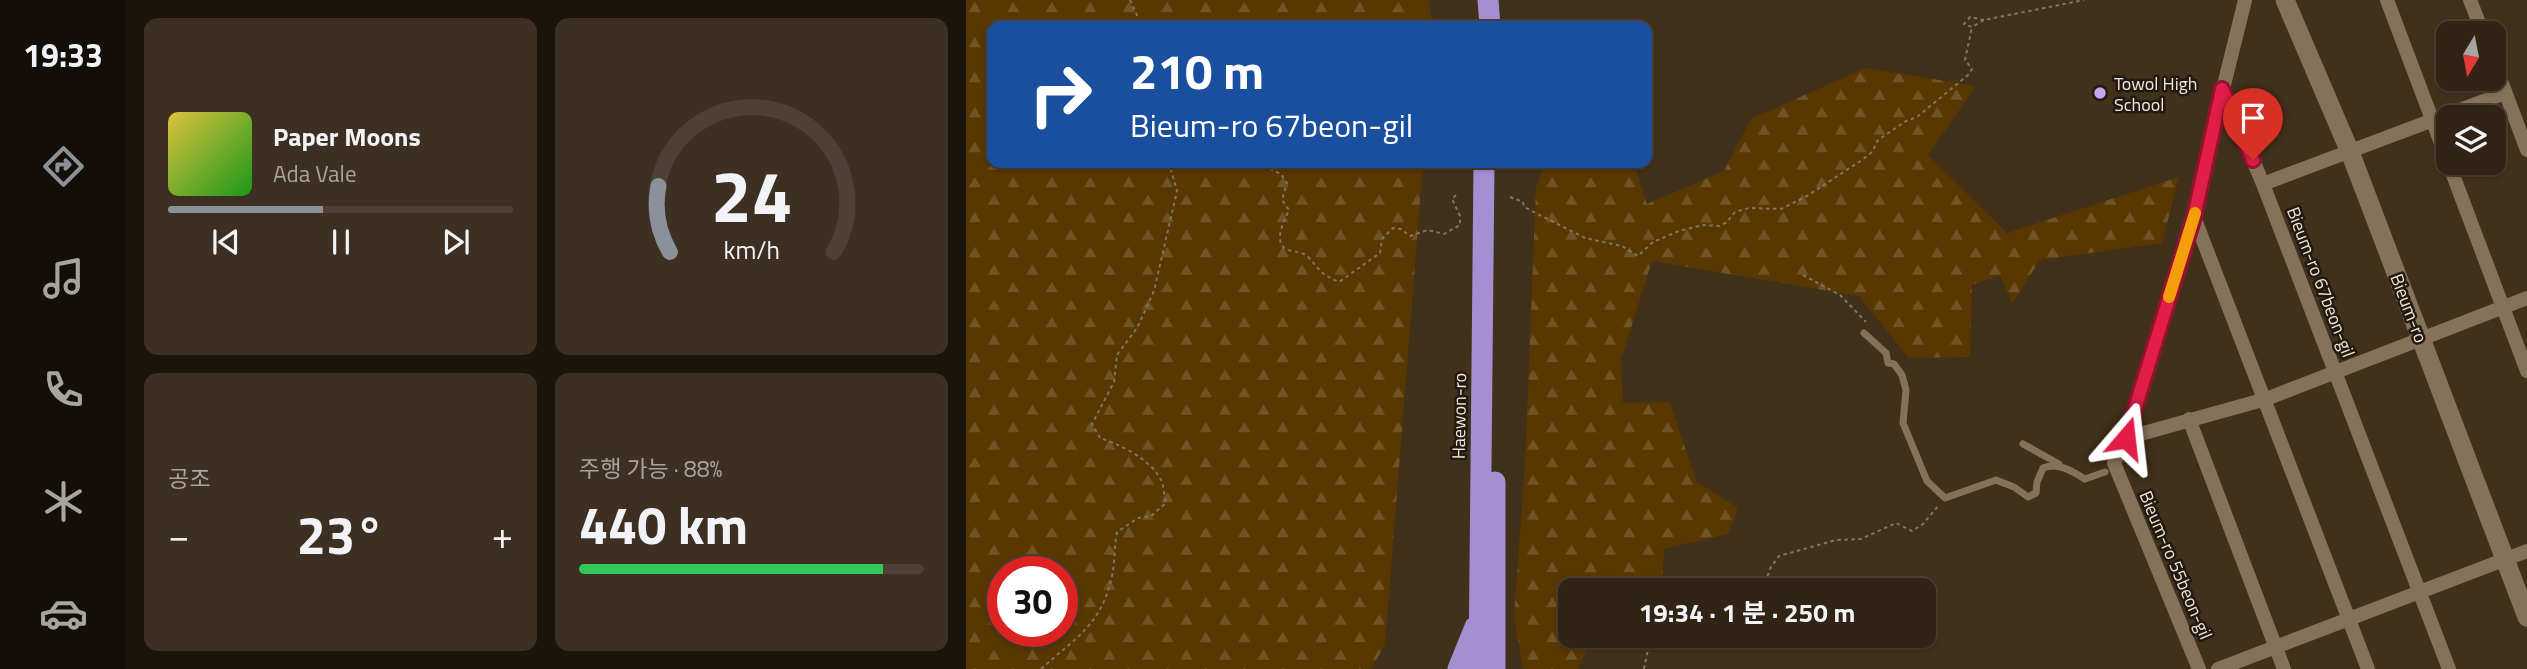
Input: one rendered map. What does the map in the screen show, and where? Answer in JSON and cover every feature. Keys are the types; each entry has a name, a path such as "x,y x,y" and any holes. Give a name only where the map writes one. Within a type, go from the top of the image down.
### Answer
{"highway":[{"path":"1475,0 1477,21"},
{"path":"1488,0 1490,21"},
{"name":"Haewon-ro","path":"1479,669 1484,168"},
{"name":"Haewon-ro","path":"1495,669 1496,168"},
{"path":"1458,669 1480,615"}],"street":[{"name":"Bieum-ro 55beon-gil","path":"2199,669 2114,463 2126,438 2194,217 2245,0"},
{"name":"Bieum-ro","path":"2285,0 2350,152 2527,617"},
{"path":"2387,0 2527,372"},
{"path":"2470,0 2478,21"},
{"name":"Bieum-ro 67beon-gil","path":"2222,89 2263,184 2335,372"},
{"path":"2263,184 2505,93 2527,150"},
{"path":"2194,217 2368,669"},
{"name":"Bieum-ro 67beon-gil","path":"2126,438 2266,399 2527,298"},
{"path":"2335,372 2449,669"},
{"path":"2189,419 2284,669"},
{"path":"2105,472 2119,480"},
{"path":"2218,669 2527,551"}],"lane":[{"path":"1864,333 1885,353 1888,363 1894,364 1902,376 1906,390 1903,423 1927,481 1945,498 1996,481 2014,487 2028,497 2036,493 2043,468 2050,465 2069,469"},
{"path":"2023,444 2085,479 2105,472"}],"path":[{"path":"1130,0 1140,21"},
{"path":"1510,197 1523,202 1524,207 1545,219 1585,238 1622,246 1638,256 1653,242 1703,225 1719,226 1727,222 1735,212 1749,208 1781,209 1807,196 1862,160 1872,152 1878,139 1917,117 1968,75 1972,69 1965,60 1965,52 1972,27 1984,20 2084,0"},
{"path":"1972,27 1964,24 1970,17 1984,20"},
{"path":"1041,669 1091,625 1102,608 1113,574 1117,532 1138,518 1151,516 1166,503 1161,480 1141,457 1100,438 1092,424 1114,382 1117,355 1137,328 1154,291 1177,191 1170,168"},
{"path":"1268,168 1281,174 1287,183 1282,200 1289,210 1281,230 1281,243 1285,249 1307,255 1321,274 1339,282 1380,253 1382,239 1393,228 1401,229 1410,236 1428,230 1444,234 1455,229 1460,225 1460,216 1452,199 1458,192"},
{"path":"1803,275 1840,295 1865,320"},
{"path":"1767,578 1779,556 1836,540 1861,539 1896,523 1912,531 1923,524 1936,509"},
{"path":"1644,669 1648,648"}],"green space":[{"path":"966,0 1428,0 1432,21 987,21 987,168 1423,168 1385,645 1371,669 966,669"},
{"path":"1865,68 1976,86 1928,155 2007,233 2179,177 2162,243 2040,260 2012,303 2000,275 1972,285 1970,357 1909,358 1859,296 1652,261 1621,360 1623,403 1670,402 1696,481 1738,508 1728,534 1664,549 1663,578 1558,578 1558,648 1587,648 1578,669 1523,669 1514,617 1525,464 1536,188 1543,168 1636,168 1647,204 1724,171 1751,119"}],"slow traffic":[{"path":"2169,297 2195,213"}],"place":[{"name":"Towol High School","path":"2100,93"}],"route":[{"path":"2126,438 2194,217 2222,89 2253,160"}]}
